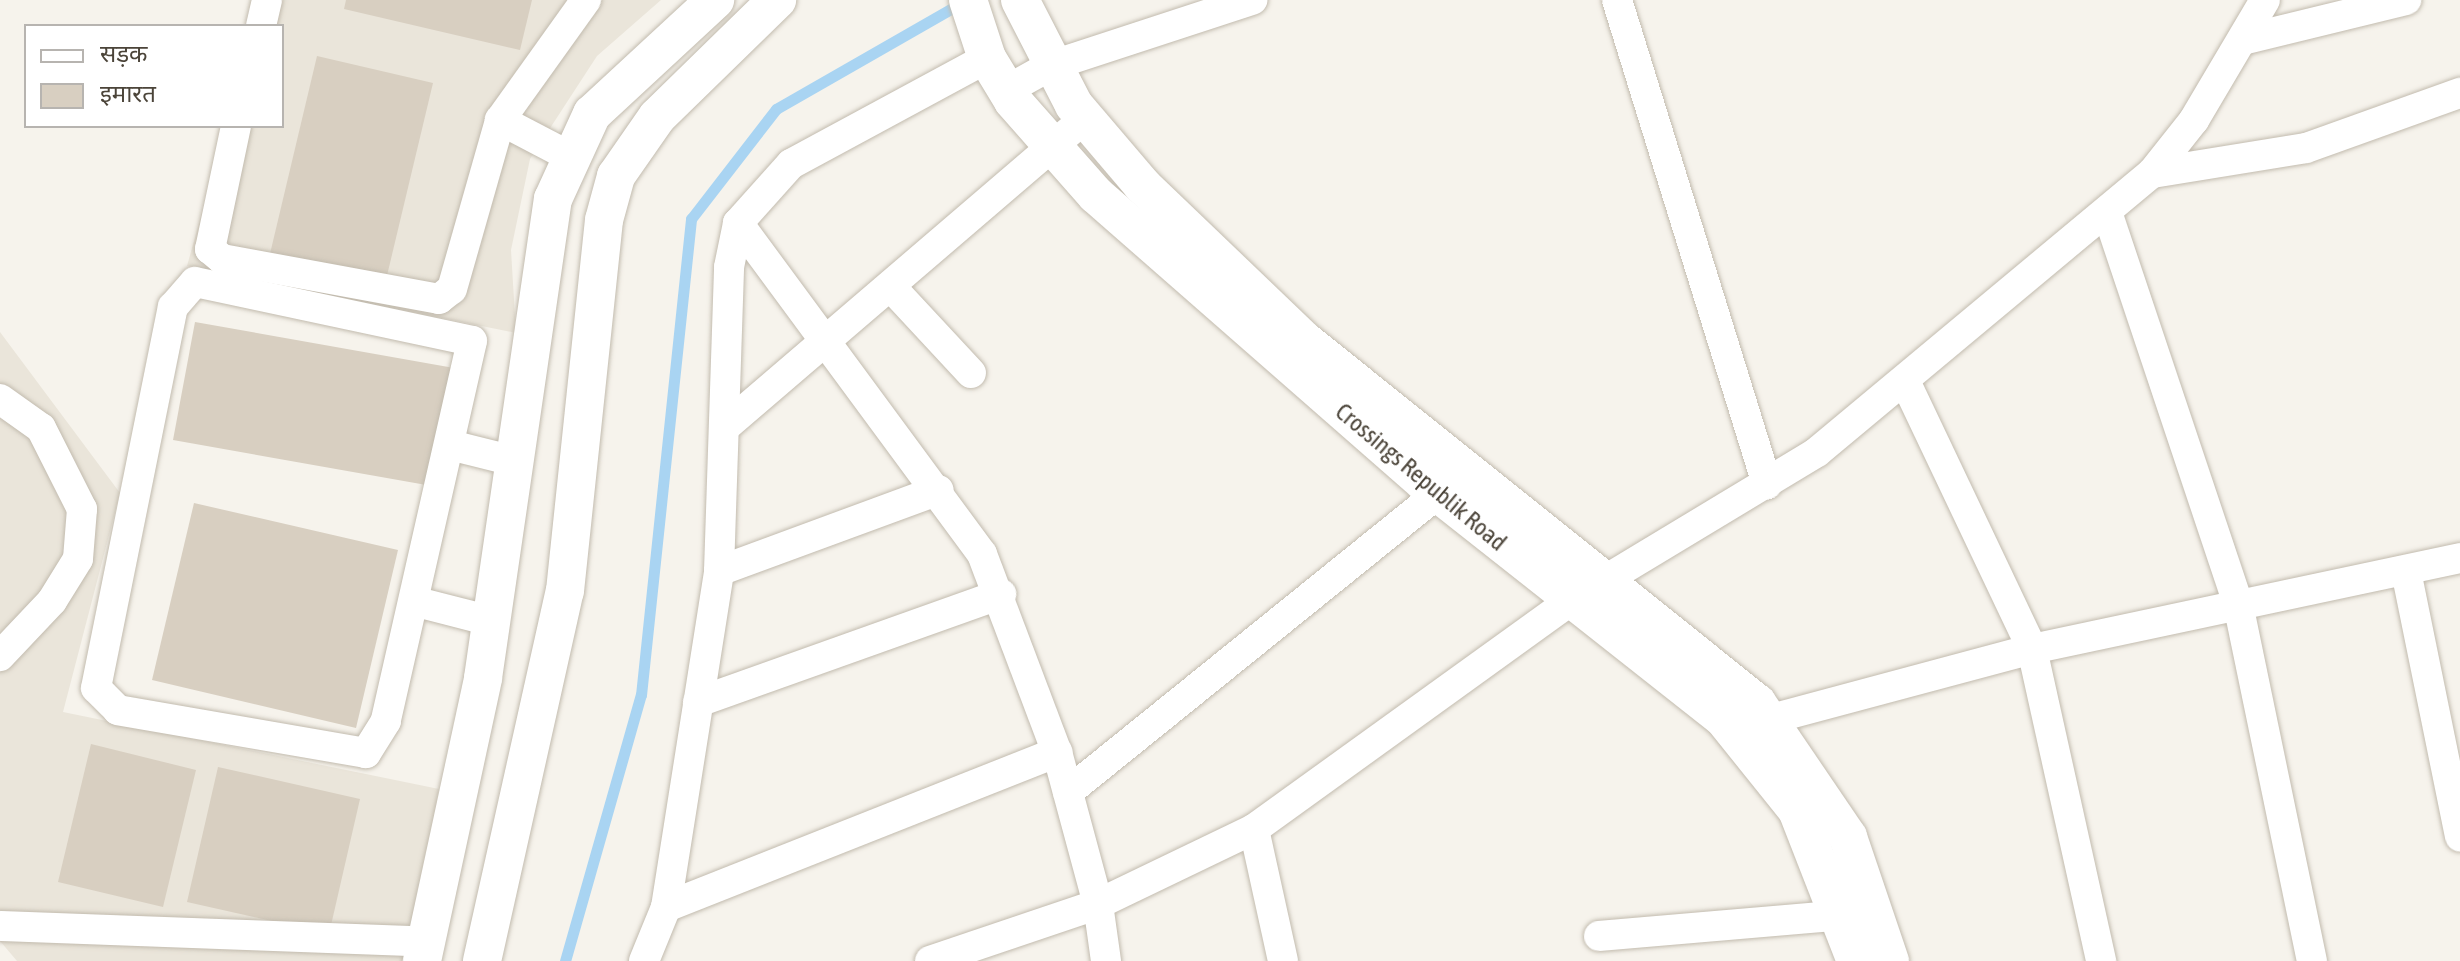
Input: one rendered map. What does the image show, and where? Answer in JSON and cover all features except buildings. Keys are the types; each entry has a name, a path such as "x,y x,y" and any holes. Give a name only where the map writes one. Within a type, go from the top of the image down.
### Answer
{"street":[{"path":"261,24 267,0"},
{"path":"236,128 210,249 222,259 415,300 439,299 452,289 500,120 586,0"},
{"path":"0,926 426,951 491,621 553,199 567,155 592,114 715,0"},
{"path":"482,961 565,591 604,220 616,176 657,117 777,0"},
{"path":"1007,90 1050,66 1252,0"},
{"path":"1617,0 1767,484"},
{"path":"930,961 1098,904 1254,829 1605,577 1767,484 1905,381 2152,173 2246,39 2265,0"},
{"path":"2246,39 2406,0"},
{"path":"1023,10 1050,66 1085,118 1142,185 1306,342 1605,577 1771,719 1848,837 1890,961"},
{"path":"644,961 666,907 719,571 729,267 738,223 791,164 978,30"},
{"name":"Crossings Republik Road","path":"978,30 1007,90 1051,145 1163,257 1438,494 1723,718 1760,758 1797,810 1844,915 1856,961"},
{"path":"2152,173 2306,148 2460,93"},
{"path":"726,426 830,343 1085,118"},
{"path":"500,120 567,155"},
{"path":"2107,212 2238,604 2312,961"},
{"path":"738,223 939,490 1001,594 1057,752 1098,904 1106,961"},
{"path":"187,283 472,341 450,445 417,602 386,721 366,753 118,710 96,688 173,307 187,283"},
{"path":"892,288 971,373"},
{"path":"1905,381 2032,649 2101,961"},
{"path":"0,399 41,428 82,509 78,559 52,601 0,656"},
{"path":"450,445 514,461"},
{"path":"1068,792 1467,469"},
{"path":"719,571 939,490"},
{"path":"1771,719 2032,649 2460,558"},
{"path":"2406,571 2460,837"},
{"path":"698,702 1001,594"},
{"path":"417,602 491,621"},
{"path":"666,907 1057,752"},
{"path":"1254,829 1283,961"},
{"path":"1599,936 1844,915"}],"shaded area":[{"path":"261,0 661,0 597,56 530,159 511,250 516,333 187,266 225,128 284,128 284,24 255,24"},
{"path":"0,332 120,493 63,712 439,789 407,961 17,961 0,941"}],"waterway":[{"path":"565,961 641,695 691,219 776,109 963,2"}]}
